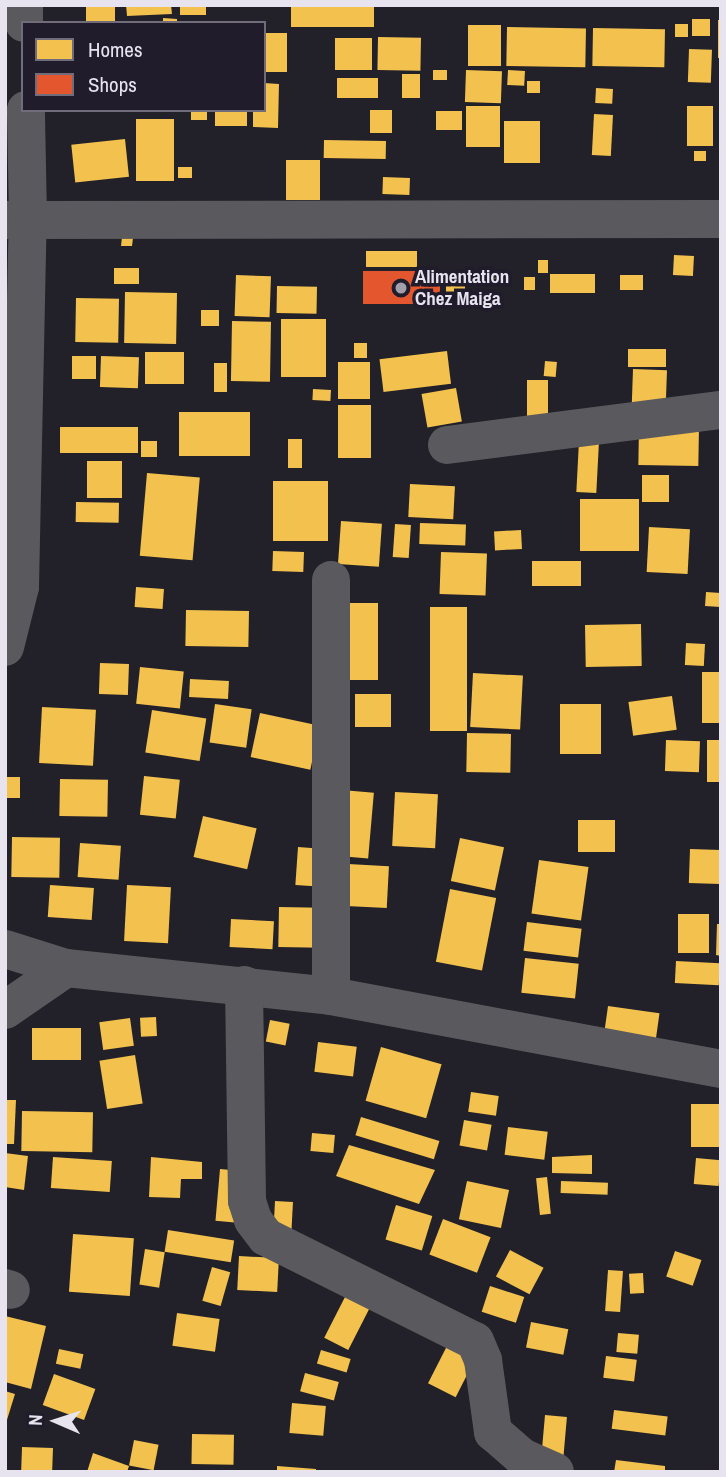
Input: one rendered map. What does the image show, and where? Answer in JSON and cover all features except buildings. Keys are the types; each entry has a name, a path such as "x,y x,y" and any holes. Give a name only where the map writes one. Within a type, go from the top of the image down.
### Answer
{"street":[{"path":"5,647 20,587 17,219 26,112"},
{"path":"17,219 721,219"},
{"path":"447,446 721,410"},
{"path":"331,580 331,996"},
{"path":"5,949 66,968 331,996 721,1069"},
{"path":"5,1010 66,968"},
{"path":"244,985 247,1201 253,1220 266,1237 475,1341 483,1360 494,1432 522,1457 555,1472"}],"place":[{"name":"Alimentation Chez Maiga","path":"401,288"}]}
